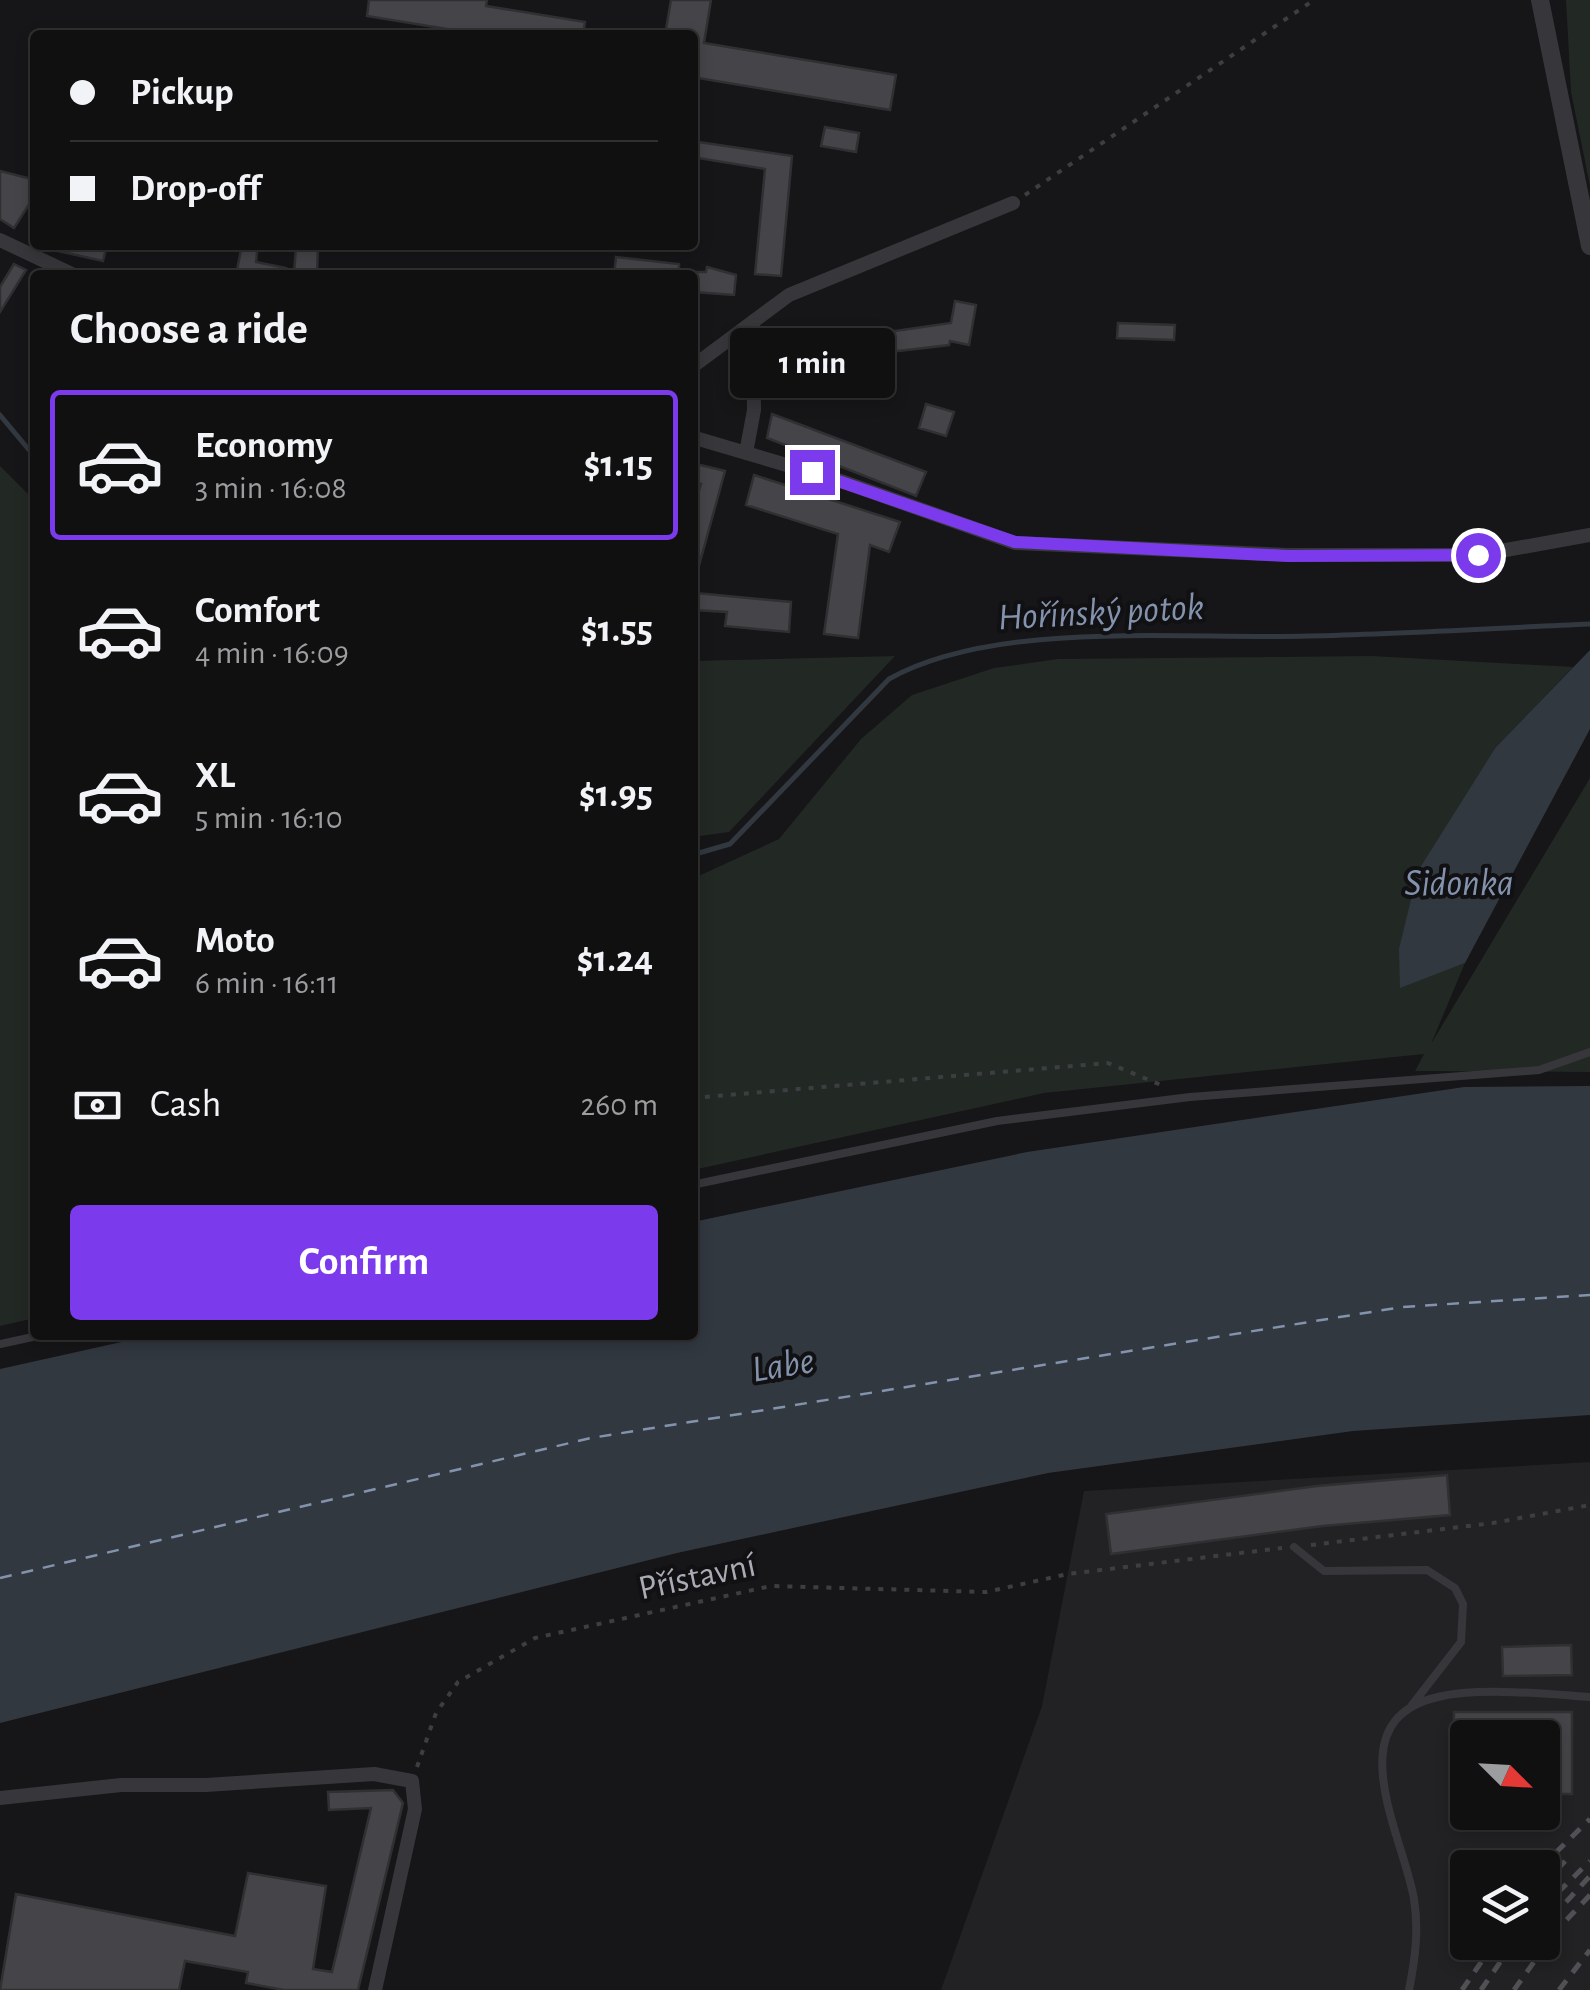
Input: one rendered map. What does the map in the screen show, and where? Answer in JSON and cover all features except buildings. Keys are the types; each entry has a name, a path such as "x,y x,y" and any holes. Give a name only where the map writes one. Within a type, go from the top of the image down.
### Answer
{"street":[{"path":"1540,0 1590,246"},
{"path":"698,363 789,295 1013,204"},
{"path":"0,240 63,270"},
{"path":"746,453 754,410 753,322"},
{"path":"698,439 1015,542 1288,556 1478,555 1590,534"},
{"path":"0,1798 120,1786 206,1786 374,1774 412,1781 415,1809 376,1990"}],"lane":[{"path":"698,1184 997,1121 1190,1097 1539,1070 1590,1052"},
{"path":"0,1344 30,1338"},
{"path":"1294,1547 1324,1572 1427,1570 1455,1588 1463,1604 1461,1642 1386,1735 1380,1756 1382,1783 1414,1901 1417,1935 1409,1990"},
{"path":"1412,1705 1453,1694 1590,1697"}],"path":[{"path":"1013,204 1314,0"},
{"path":"698,1097 1108,1063 1190,1097"},
{"name":"Přístavní","path":"412,1781 436,1714 458,1682 535,1638 771,1586 986,1592 1068,1574 1493,1523 1590,1505"}],"shaded area":[{"path":"1566,0 1590,0 1590,186 1571,92"},
{"path":"0,466 30,496 30,1319 0,1326"},
{"path":"895,656 729,832 698,836 698,661"},
{"path":"1372,656 1573,667 1496,747 1401,987 1465,963 1431,1044 1590,778 1590,1072 1415,1071 1424,1054 1044,1093 698,1169 698,876 779,839 861,739 912,695 994,668 1058,659"},
{"path":"1590,1462 1590,1990 941,1990 1042,1706 1084,1491"}],"water":[{"name":"Sidonka","path":"1590,650 1590,729 1465,963 1400,988 1399,949 1418,871 1496,747"},
{"name":"Labe","path":"1590,1086 1590,1415 1353,1431 1048,1473 677,1553 0,1723 0,1369 130,1340 698,1340 698,1221 1027,1152 1464,1087"}],"waterway":[{"name":"Hořínský potok","path":"0,415 30,451"},
{"name":"Hořínský potok","path":"698,853 730,844 889,679 933,660 983,648 1092,636 1308,636 1590,624"}],"ferry route":[{"path":"0,1578 591,1438 1402,1307 1590,1295"}],"railway":[{"path":"1558,1850 1590,1819"},
{"path":"1560,1867 1568,1858"},
{"path":"1560,1890 1590,1861"},
{"path":"1566,1902 1590,1876"},
{"path":"1514,1990 1556,1931 1590,1895"},
{"path":"1559,1990 1590,1950"},
{"path":"1462,1990 1483,1960"},
{"path":"1481,1990 1502,1960"}],"route":[{"path":"812,472 1015,542 1288,556 1478,555"}]}
